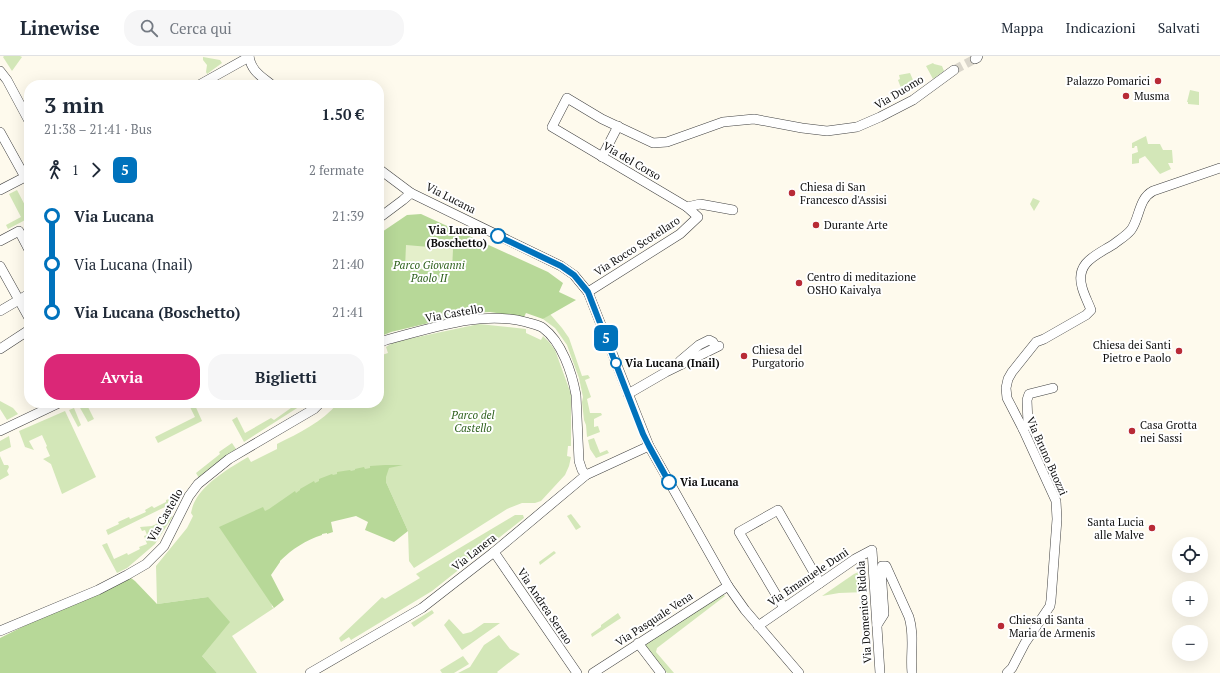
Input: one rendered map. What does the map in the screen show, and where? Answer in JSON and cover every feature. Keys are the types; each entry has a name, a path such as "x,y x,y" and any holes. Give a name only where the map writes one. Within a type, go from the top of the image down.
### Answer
{"street":[{"path":"208,80 249,57 251,66 266,80"},
{"name":"Via Duomo","path":"552,127 567,98 602,119 653,143 667,142 723,122 754,119 827,131 852,128 880,117 913,100 954,70"},
{"path":"0,71 7,80 24,112"},
{"path":"602,157 618,126"},
{"name":"Via del Corso","path":"552,127 687,207 698,217"},
{"path":"0,132 4,150 24,173"},
{"name":"Via Bruno Buozzi","path":"1007,673 1012,668 1025,643 1050,606 1057,519 1056,501 1007,398 1006,388 1008,379 1036,342 1077,320 1091,310 1082,288 1080,278 1081,272 1090,260 1131,230 1142,202 1149,193 1205,172 1220,168"},
{"name":"Via Lucana","path":"384,173 411,193 561,266 574,275 588,292 649,446 728,586 744,610 796,672"},
{"path":"0,190 24,178"},
{"path":"384,214 411,193"},
{"path":"687,207 700,204 733,210"},
{"name":"Via Rocco Scotellaro","path":"588,292 680,234 698,217"},
{"path":"0,241 19,232 24,241"},
{"path":"0,266 24,309"},
{"path":"0,311 24,297"},
{"name":"Via Castello","path":"384,341 453,323 484,318 517,320 542,327 554,338 562,353 574,385 576,395 579,461 586,476"},
{"path":"0,349 24,333"},
{"path":"628,394 666,372 717,346"},
{"path":"1023,429 1028,424 1027,400 1029,394 1053,388"},
{"path":"0,431 48,408"},
{"name":"Via Castello","path":"0,631 98,590 146,564 164,546 189,496 198,484 229,459 314,408"},
{"name":"Via Lanera","path":"310,673 422,608 494,552 586,476 649,446"},
{"path":"784,608 739,532 778,510 820,583"},
{"name":"Via Emanuele Duni","path":"758,626 855,558 872,550"},
{"name":"Via Domenico Ridola","path":"872,550 880,673"},
{"name":"Via Andrea Serrao","path":"494,552 577,673"},
{"path":"877,625 884,614 881,569 882,566 886,566 907,611 911,624 913,646 911,664 912,673"},
{"name":"Via Pasquale Vena","path":"594,673 638,643 728,586"},
{"path":"638,643 661,673"}],"green space":[{"path":"3,57 22,57 12,71"},
{"path":"203,57 220,60 222,63 207,74 207,65 203,60"},
{"path":"933,63 942,66 944,71 933,79 926,66"},
{"path":"910,73 913,80 910,81 911,84 901,88 898,80 900,79 899,75"},
{"path":"1190,90 1199,92 1199,105 1188,104 1187,102"},
{"path":"1146,136 1148,144 1160,144 1163,150 1172,150 1173,163 1168,163 1171,169 1160,174 1145,156 1139,159 1139,163 1132,164 1132,154 1138,152 1137,146 1132,148 1132,143"},
{"path":"17,190 24,203 24,221 8,229 6,225 21,217 9,194"},
{"path":"1033,198 1040,201 1034,211 1030,204"},
{"name":"Parco Giovanni Paolo II","path":"421,214 548,272 563,283 559,292 576,300 543,319 526,313 524,317 490,312 471,313 384,335 384,231 407,215"},
{"path":"406,245 453,249 452,271 405,268"},
{"path":"550,314 569,338 582,376 588,375 590,378 585,380 591,397 587,399 590,413 601,413 602,415 594,419 594,427 598,426 600,432 587,437 582,402 583,397 579,378 567,345 555,328 543,319"},
{"name":"Parco del Castello","path":"479,324 526,329 526,333 541,340 543,336 555,350 571,394 571,446 568,446 567,456 571,457 565,475 541,501 535,503 522,503 507,509 414,568 409,561 408,531 386,482 262,528 272,607 274,608 232,636 257,673 217,673 202,656 208,597 157,604 156,566 187,528 193,516 191,513 194,502 199,494 226,470 248,457 251,462 277,449 277,444 302,431 325,416 334,408 384,408 384,354 388,353 386,347 394,342"},
{"path":"0,401 13,408 18,414 7,420 0,409"},
{"path":"74,408 81,425 78,427 69,410"},
{"path":"80,408 88,408 94,419 88,422"},
{"path":"190,408 196,408 202,421 158,443 155,437 195,417"},
{"path":"291,408 297,408 244,442 232,420 237,417 245,433 271,418 274,420"},
{"path":"65,411 96,477 62,494 51,464 43,459 50,456 42,435 29,441 34,450 25,447 19,431"},
{"path":"9,436 11,447 0,452 0,441"},
{"path":"594,438 600,453 607,450 609,453 596,458 590,449 588,440"},
{"path":"232,443 236,449 199,478 196,473 220,454 219,452"},
{"path":"0,456 4,465 8,465 9,467 7,471 9,475 0,480"},
{"path":"385,465 403,465 389,468 386,482 408,531 394,542 365,530 368,522 356,516 331,522 333,532 322,534 305,542 280,561 271,575 284,600 274,608 219,527 263,507 265,511 295,491 296,493 314,481 315,483 319,481 319,479 332,474 337,474 337,472"},
{"path":"169,499 167,506 108,535 106,530 119,524 118,522 129,517 130,519 146,512 145,510 152,506 154,508"},
{"path":"571,514 581,527 576,530 567,516"},
{"path":"515,515 523,515 524,518 432,591 351,640 349,637 341,642 339,638 382,597 385,599 420,578 416,574"},
{"path":"173,516 155,544 127,568 117,573 102,545 107,543 114,559 127,553 128,555 140,549 139,547 147,544 144,536 147,535 145,530 142,531 140,527 152,526"},
{"path":"554,551 556,553 540,565 539,562"},
{"path":"863,570 865,575 866,592 839,593 822,596 854,574"},
{"path":"127,575 135,581 157,604 208,597 230,622 202,656 217,673 0,673 0,638"},
{"path":"722,593 725,596 657,648 656,652 674,673 667,673 644,645"},
{"path":"432,610 434,613 414,627 411,623"},
{"path":"618,613 621,618 592,637 591,634"},
{"path":"449,619 463,634 471,632 484,623 500,623 462,650 444,625"},
{"path":"499,635 510,649 520,654 497,672 498,673 458,673 470,667 484,645"},
{"path":"463,656 469,664 454,673 442,673 440,670"}],"tunnel":[{"path":"954,70 975,59"}],"bus line":[{"name":"5","path":"498,236 561,266 574,275 588,292 643,434 669,482"}],"place":[{"name":"Palazzo Pomarici","path":"1158,81"},
{"name":"Musma","path":"1126,96"},
{"name":"Chiesa di San Francesco d'Assisi","path":"792,193"},
{"name":"Durante Arte","path":"816,225"},
{"name":"Via Lucana (Boschetto)","path":"498,236"},
{"name":"Centro di meditazione OSHO Kaivalya","path":"799,283"},
{"name":"Chiesa dei Santi Pietro e Paolo","path":"1179,351"},
{"name":"Chiesa del Purgatorio","path":"744,356"},
{"name":"Via Lucana (Inail)","path":"616,363"},
{"name":"Casa Grotta nei Sassi","path":"1132,431"},
{"name":"Via Lucana","path":"669,482"},
{"name":"Santa Lucia alle Malve","path":"1152,528"},
{"name":"Chiesa di Santa Maria de Armenis","path":"1001,626"}]}
